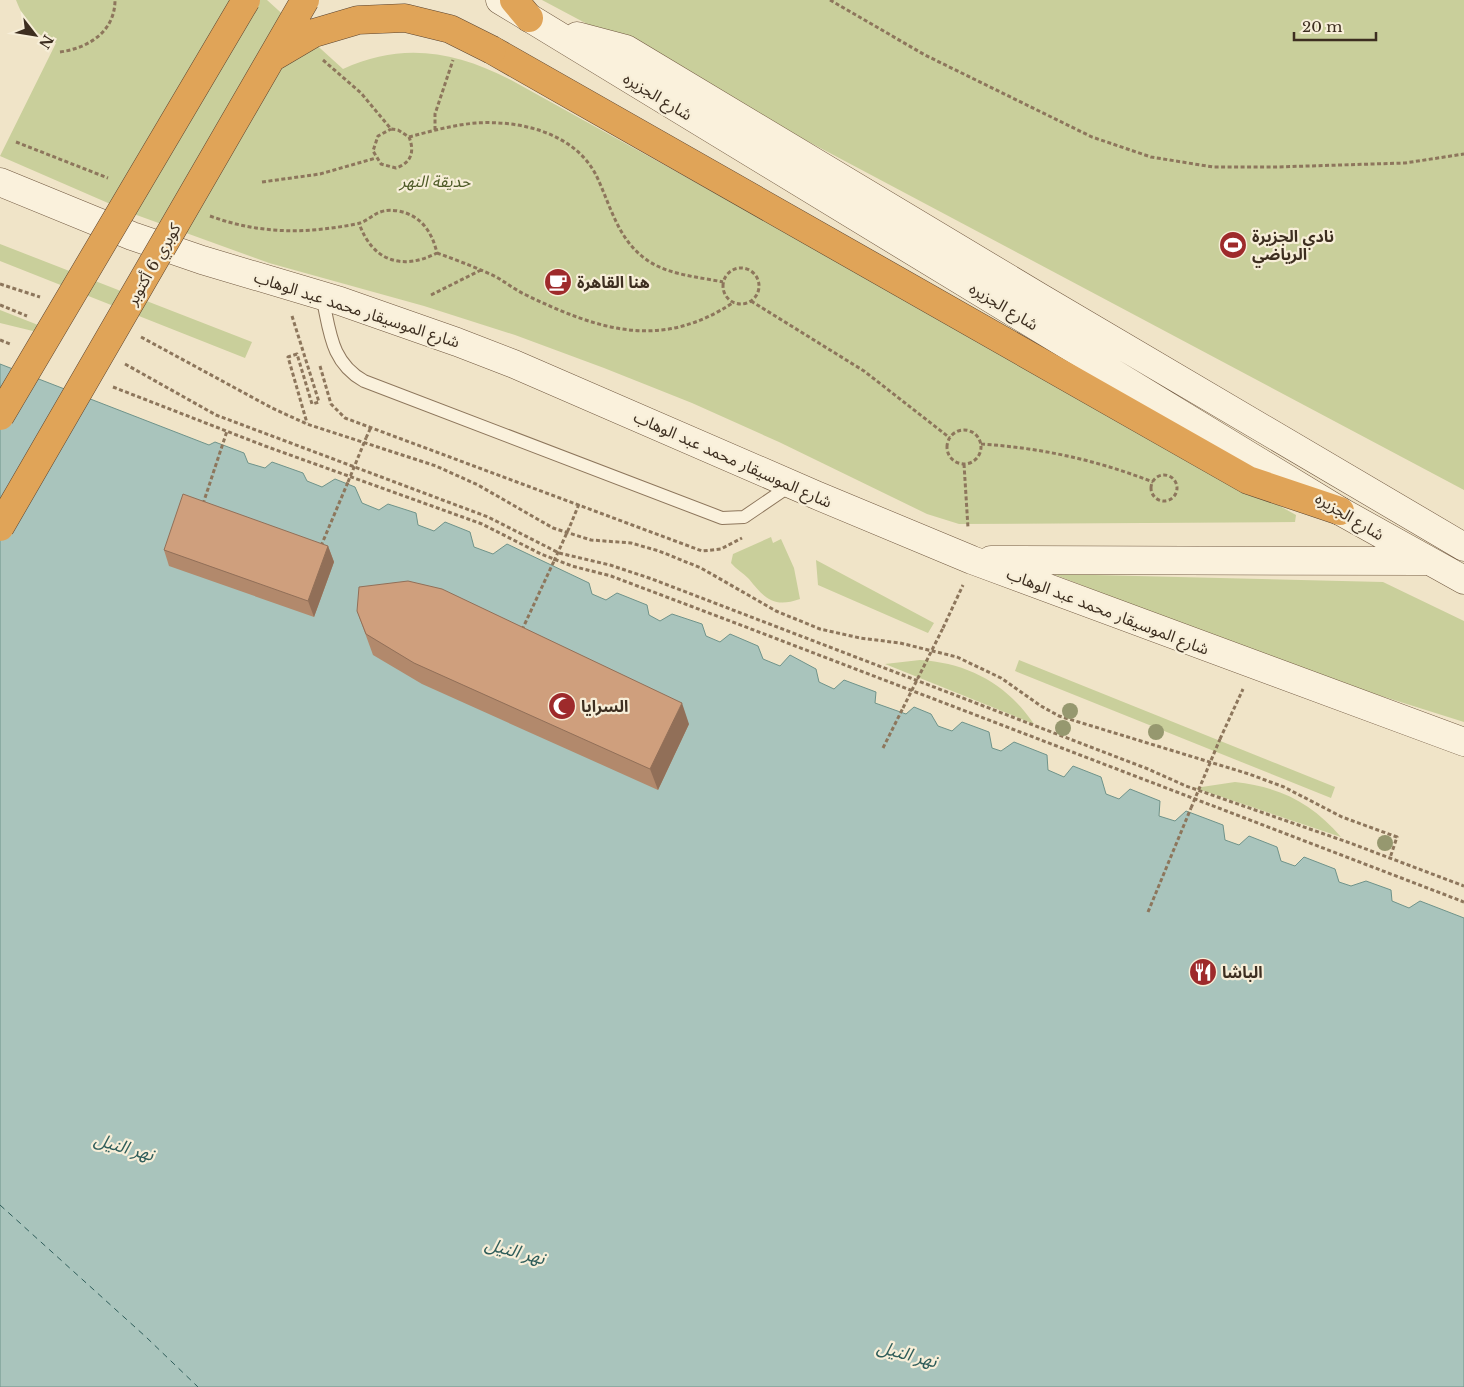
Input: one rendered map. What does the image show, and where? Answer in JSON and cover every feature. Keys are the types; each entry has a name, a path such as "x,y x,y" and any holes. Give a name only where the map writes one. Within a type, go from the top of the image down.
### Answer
{"highway":[{"name":"كوبري 6 أكتوبر","path":"0,527 274,57 305,0"},
{"path":"0,416 244,2"},
{"path":"274,57 314,33 358,20 405,18 450,29 492,50 1248,480 1340,511"}],"street":[{"name":"شارع الجزيره","path":"500,0 530,15 1340,511 1464,580"},
{"name":"شارع الجزيره","path":"530,15 626,49 1050,303 1464,547"},
{"name":"شارع الموسيقار محمد عبد الوهاب","path":"0,182 132,236 202,260 281,282 407,323 514,364 791,485 972,560 1464,742"},
{"path":"972,560 1428,561"}],"lane":[{"path":"321,295 338,358 344,368 364,381 722,518 744,517 791,485"}],"path":[{"path":"60,52 76,50 90,43 102,33 111,20 115,0"},
{"path":"830,0 925,55 1083,132 1151,157 1213,167 1276,167 1405,164 1464,154"},
{"path":"321,58 361,93 391,129 404,132 409,137 412,153 403,165 388,167 376,158 373,151 378,136 391,129"},
{"path":"434,130 435,114 454,58"},
{"path":"409,137 467,124 495,123 516,125 552,135 577,151 588,163 596,176 622,235 634,249 648,261 665,269 723,282"},
{"path":"262,182 320,174 376,158"},
{"path":"436,253 430,233 424,225 407,213 386,210 367,217 359,223 370,246 390,259 414,262 436,253 482,270 538,300 621,330 662,331 681,327 719,312 734,302"},
{"path":"748,269 758,280 759,288 751,301 745,303 734,302 727,298 723,282 732,270 748,269"},
{"path":"431,294 482,270"},
{"path":"281,282 320,402 312,404 297,354 288,357 307,424"},
{"path":"0,284 43,298"},
{"path":"751,301 864,371 950,438"},
{"path":"0,305 29,317"},
{"path":"135,334 188,361 238,391 307,424 436,466 478,485 553,528 591,540 632,543 659,551 701,568 776,611 820,628 860,638 900,643 957,657 1001,678 1059,716 1249,774 1284,787 1342,817 1397,837 1390,858"},
{"path":"0,340 16,347"},
{"path":"118,360 216,415 488,517 560,553 610,565 652,579 1148,768 1186,786 1464,886"},
{"path":"109,385 227,431 482,524 541,554 572,566 611,576 1464,902"},
{"path":"321,548 371,427"},
{"path":"958,430 975,434 981,444 977,458 964,464 957,462 948,452 950,438 958,430"},
{"path":"202,505 227,431"},
{"path":"981,444 1039,449 1069,454 1153,482"},
{"path":"883,748 943,628 972,560 964,464"},
{"path":"1158,476 1170,476 1174,480 1176,490 1169,499 1159,499 1152,491 1153,482 1158,476"},
{"path":"520,633 579,504"},
{"path":"1148,912 1220,739 1255,666"}],"green space":[{"name":"حديقة النهر","path":"16,0 267,0 343,69 386,55 407,53 448,57 490,70 1296,515 1295,522 959,524 927,514 779,442 692,403 604,368 515,335 424,306 269,263 131,213 0,156 56,43 31,27 23,16"},
{"name":"نادي الجزيرة الرياضي","path":"542,0 1464,0 1464,490"},
{"path":"0,244 252,342 245,358 0,261"},
{"path":"0,310 61,334 37,332 0,323"},
{"path":"771,537 773,543 781,539 794,568 800,599 791,602 771,600 760,592 731,563 733,554"},
{"path":"816,560 934,623 928,633 818,585"},
{"path":"1053,574 1383,582 1464,621 1464,722 1302,671"},
{"path":"920,660 954,666 985,678 1012,698 1034,724 885,664"},
{"path":"1019,660 1335,787 1331,798 1015,671"},
{"path":"1235,782 1266,788 1294,799 1319,815 1341,837 1195,788"}],"water":[{"name":"نهر النيل","path":"0,364 209,445 215,442 244,453 248,463 265,468 272,462 303,473 307,481 322,487 335,479 355,487 362,503 379,510 388,504 416,513 418,525 434,531 445,522 470,532 474,547 493,554 507,544 589,583 592,594 606,600 617,593 647,605 649,615 660,621 672,614 702,624 706,636 720,642 730,634 758,646 763,659 780,666 790,655 816,669 819,682 834,689 844,680 876,692 875,703 906,714 914,707 931,714 938,726 952,731 962,722 989,732 992,748 1001,751 1014,742 1047,755 1048,770 1064,777 1073,766 1101,777 1106,794 1119,799 1130,789 1160,801 1159,816 1175,821 1186,811 1223,825 1225,840 1239,845 1249,836 1277,847 1281,861 1295,866 1304,857 1335,869 1339,882 1351,886 1366,881 1391,890 1392,901 1409,908 1420,901 1464,918 1464,1387 0,1387"}],"building":[{"path":"183,494 328,546 308,601 164,550"},
{"name":"السرايا","path":"408,581 442,589 682,703 650,769 414,663 366,634 357,611 359,587"}],"ferry route":[{"path":"0,1205 146,1337 198,1387"}],"place":[{"name":"نادي الجزيرة الرياضي","path":"1233,245"},
{"name":"هنا القاهرة","path":"558,282"},
{"name":"السرايا","path":"562,706"},
{"name":"الباشا","path":"1203,972"}]}
